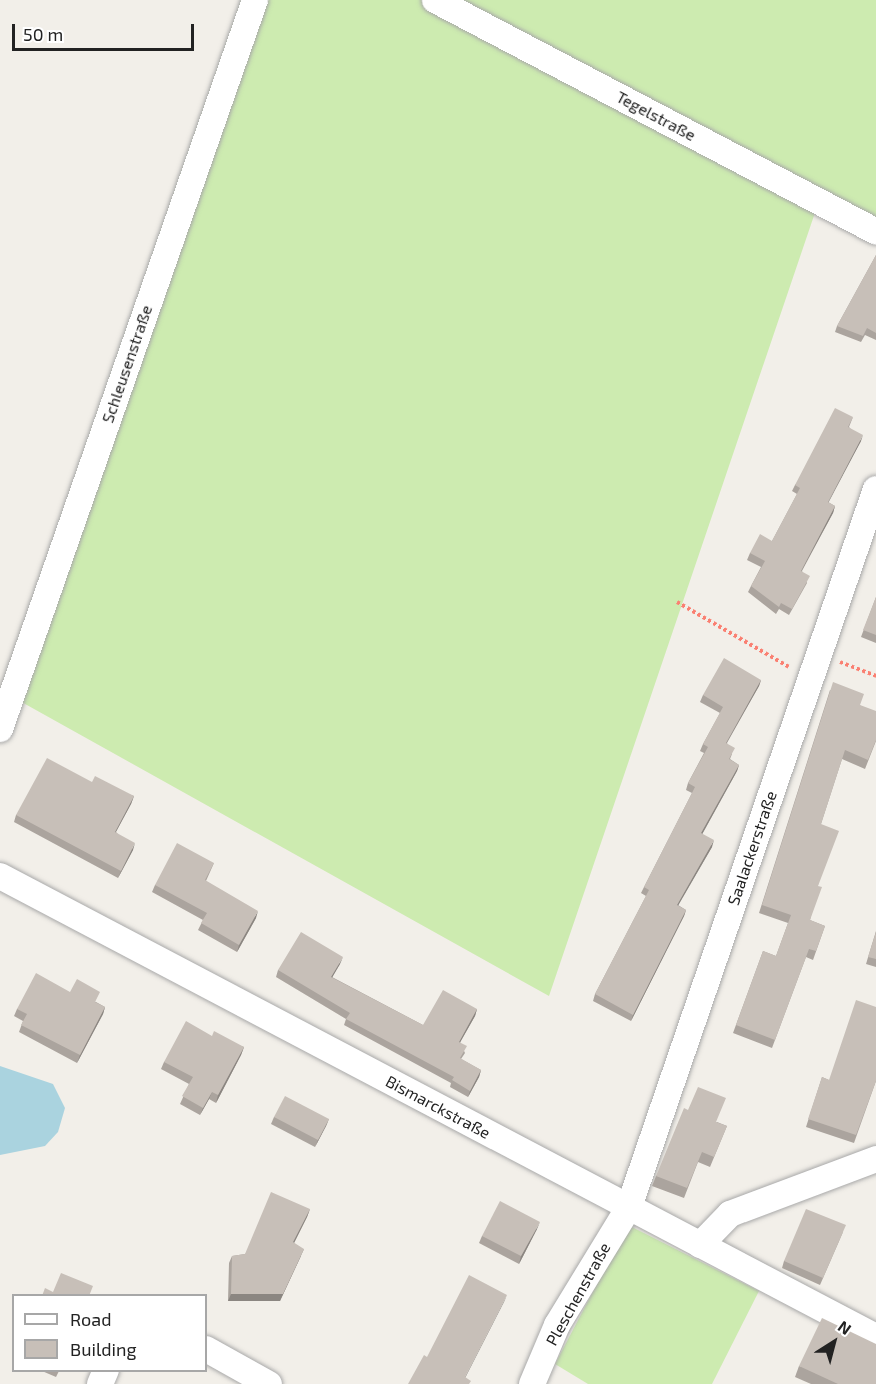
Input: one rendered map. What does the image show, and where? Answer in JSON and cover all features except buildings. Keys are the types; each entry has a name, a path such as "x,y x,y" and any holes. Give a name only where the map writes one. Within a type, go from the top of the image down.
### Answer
{"street":[{"name":"Schleusenstraße","path":"0,729 255,0"},
{"name":"Tegelstraße","path":"435,0 876,232"},
{"name":"Saalackerstraße","path":"629,1207 876,489"},
{"name":"Bismarckstraße","path":"0,876 876,1337"},
{"path":"700,1245 730,1214 876,1159"},
{"name":"Pleschenstraße","path":"532,1384 557,1325 629,1207"},
{"path":"207,1350 269,1384"}],"path":[{"path":"677,602 810,680"},
{"path":"820,653 876,676"}],"green space":[{"path":"241,0 876,0 876,222 821,195 549,996 0,690"},
{"path":"628,1225 759,1291 712,1384 588,1384 555,1364"}],"water":[{"path":"0,1066 53,1084 65,1108 58,1132 45,1146 0,1155"}]}
